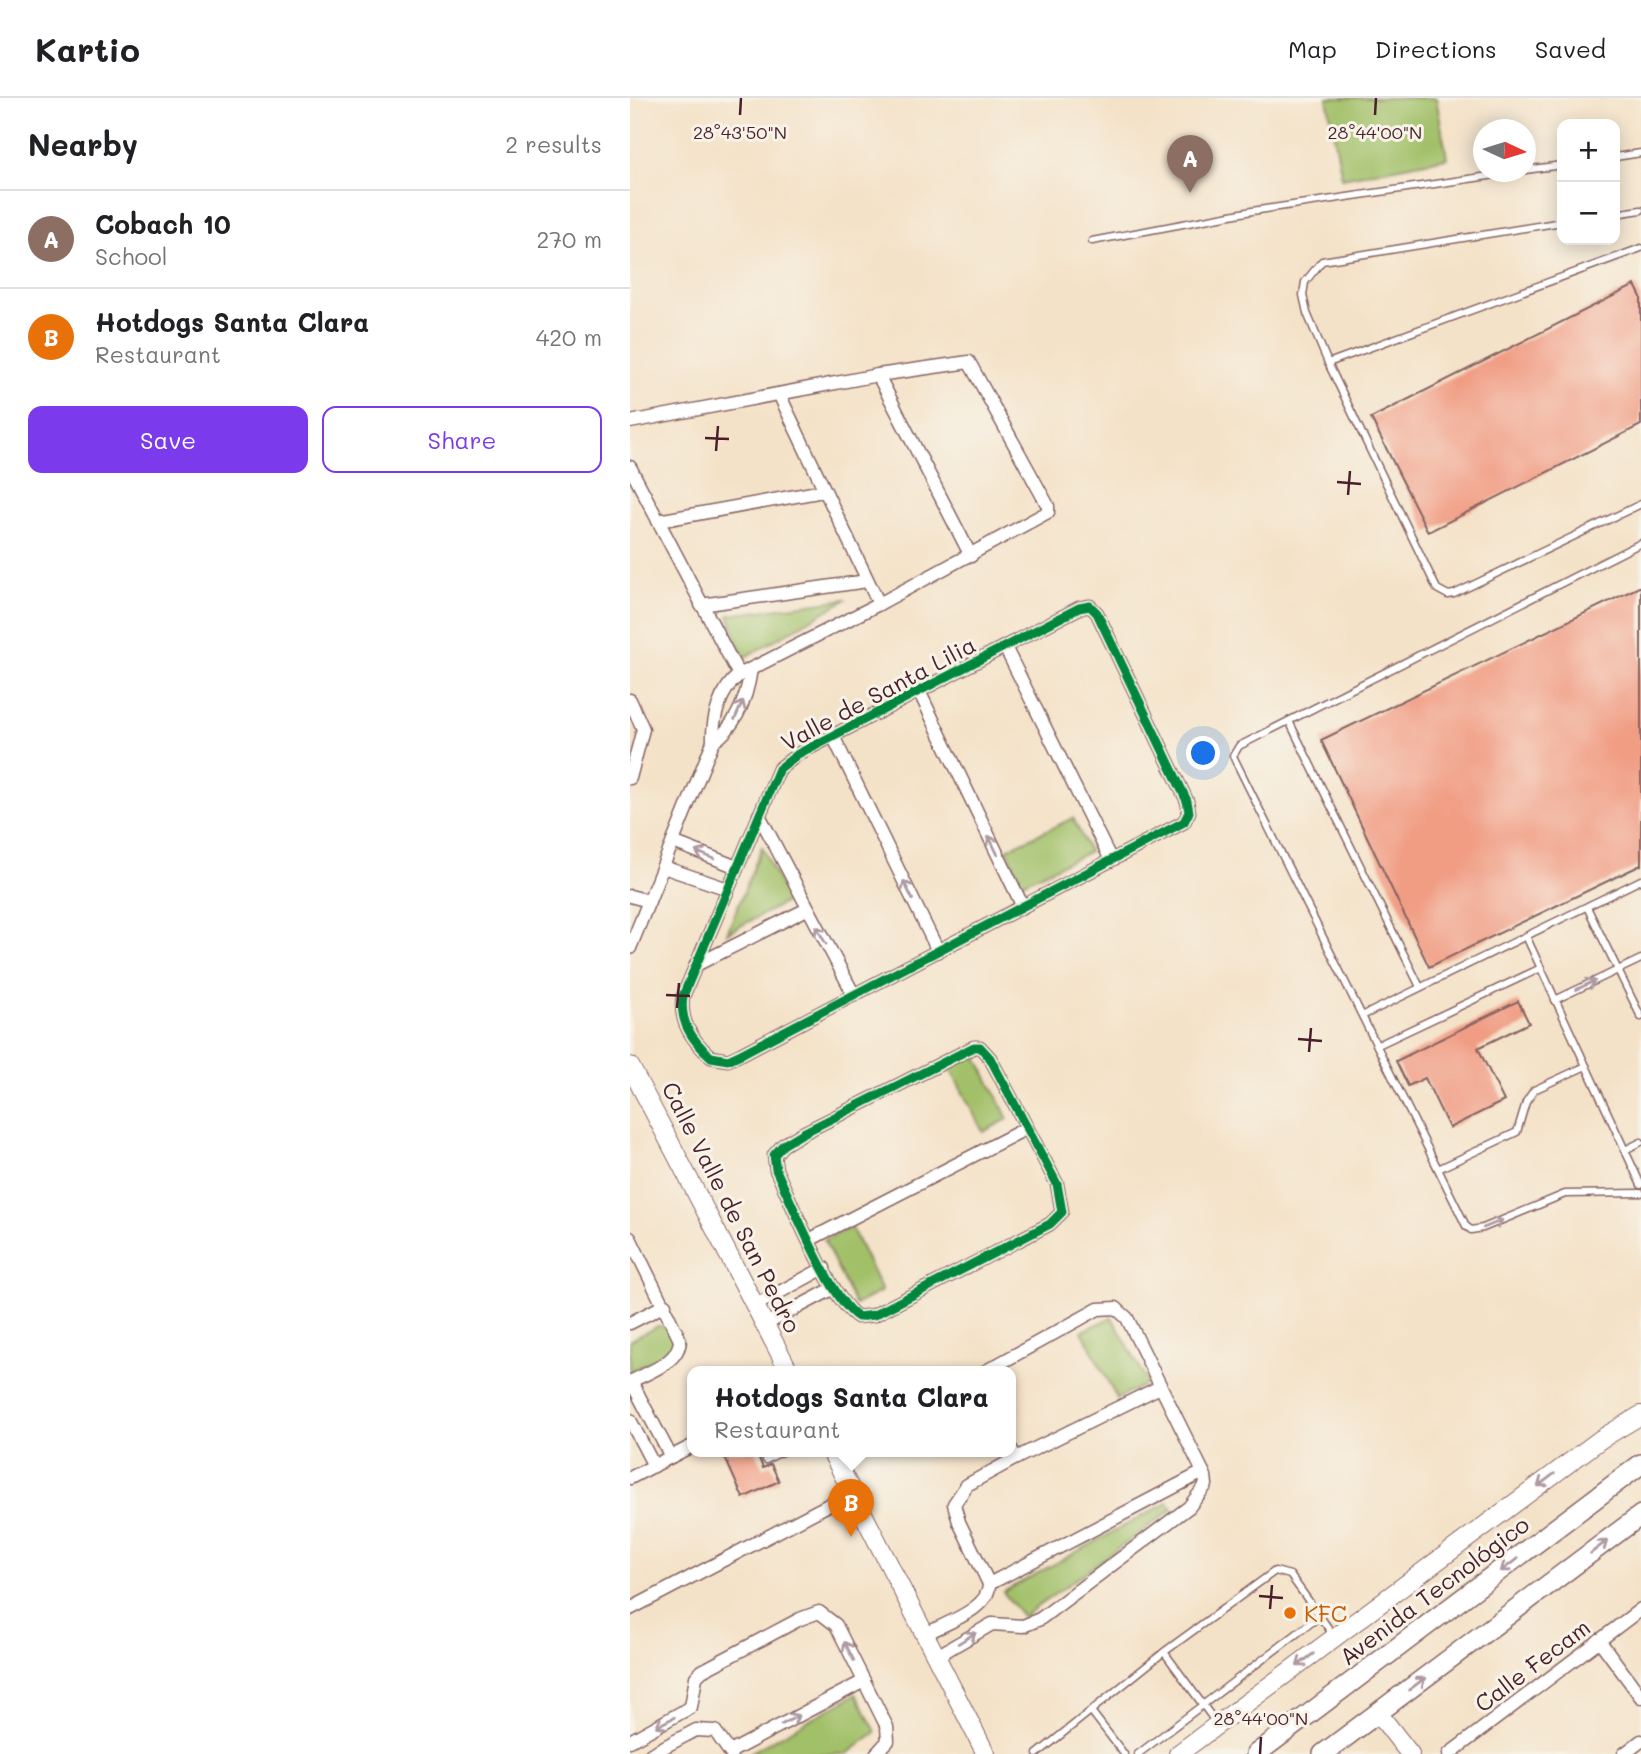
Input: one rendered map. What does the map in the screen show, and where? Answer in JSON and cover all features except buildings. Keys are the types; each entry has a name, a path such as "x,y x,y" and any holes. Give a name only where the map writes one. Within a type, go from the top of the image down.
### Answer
{"main road":[{"name":"Avenida Tecnológico","path":"1256,1754 1641,1464"},
{"path":"1323,1754 1641,1515"}],"street":[{"path":"630,422 878,374 969,362 1048,506 1045,516 751,668 727,684 713,727 713,742 649,901 634,925 630,948"},
{"path":"878,374 971,556"},
{"path":"779,394 879,604"},
{"path":"630,467 739,675"},
{"path":"658,521 823,491"},
{"path":"701,605 867,581"},
{"name":"Valle de Santa Lilia","path":"1090,606 1097,613 1187,801 1189,812 1184,822 741,1054 718,1060 705,1051 683,1020 683,996 779,769 788,760 1005,647 1079,608 1090,606"},
{"path":"1005,647 1111,860"},
{"path":"713,742 730,731 749,688 751,668"},
{"path":"919,691 1023,906"},
{"path":"630,699 643,729 630,778"},
{"path":"630,736 643,729"},
{"path":"833,736 938,951"},
{"path":"759,815 854,995"},
{"path":"673,842 737,867"},
{"path":"663,867 728,889"},
{"path":"630,896 649,901"},
{"path":"696,965 807,909"},
{"path":"974,1046 985,1051 1027,1128 1061,1196 1062,1212 1057,1219 874,1315 858,1317 853,1314 834,1288 776,1170 776,1150 959,1051 974,1046"},
{"name":"Calle Valle de San Pedro","path":"630,1066 787,1366"},
{"path":"811,1240 1027,1128"},
{"path":"630,1238 678,1333 679,1347 671,1359 630,1382 671,1457"},
{"path":"756,1305 824,1268"},
{"path":"766,1324 834,1288"},
{"path":"630,1323 665,1305"},
{"path":"937,1656 983,1627 998,1623 1023,1626 1040,1619 1189,1507 1206,1485 1203,1472 1127,1318 1110,1306 1098,1309 995,1366"},
{"path":"1016,1452 1160,1387"},
{"path":"1601,1439 1641,1399"},
{"path":"1178,1754 1601,1439 1641,1415"},
{"path":"630,1420 654,1466"},
{"path":"630,1478 687,1449"},
{"path":"834,1457 986,1754"},
{"path":"926,1634 984,1601 989,1584 959,1522 954,1504 967,1485 1007,1457"},
{"path":"989,1584 1203,1472"},
{"path":"630,1609 853,1492"},
{"name":"Calle Fecam","path":"1449,1754 1641,1609"},
{"path":"630,1741 691,1707 696,1677 702,1671 810,1614 820,1612 831,1620 889,1734 888,1741 876,1754"},
{"path":"1599,1640 1641,1697"},
{"path":"651,1754 704,1728 715,1731 731,1753 864,1681"},
{"path":"1378,1713 1410,1754"},
{"path":"1623,1754 1641,1741"}],"lane":[{"path":"1620,156 1641,153"},
{"path":"1536,169 1557,166"},
{"path":"1092,241 1252,211 1473,178"},
{"path":"1620,213 1641,210"},
{"path":"1557,223 1322,261 1306,282 1303,295 1328,363 1437,589 1443,594 1454,594 1641,504"},
{"path":"1328,363 1641,248"},
{"path":"1641,542 1239,746 1235,751 1234,761 1364,1015 1466,1226 1471,1230 1483,1228 1565,1194 1641,1193"},
{"path":"1289,721 1420,987"},
{"path":"1364,1015 1641,880"},
{"path":"1587,907 1641,1017"},
{"path":"1526,936 1641,1185"},
{"path":"1555,1000 1641,959"},
{"path":"1378,1045 1541,968"},
{"path":"1438,1169 1517,1132 1526,1102 1534,1090 1586,1066"},
{"path":"1625,1150 1641,1142"},
{"path":"766,1460 772,1457"},
{"path":"1037,1754 1164,1652 1275,1571 1290,1575 1335,1637"},
{"path":"1138,1754 1320,1616"},
{"path":"1164,1652 1218,1724"},
{"path":"1091,1711 1124,1754"}],"green space":[{"path":"1327,98 1436,98 1447,158 1342,178"},
{"path":"847,599 743,658 729,615"},
{"path":"1073,818 1089,852 1022,883 1007,849"},
{"path":"762,847 788,901 727,933"},
{"path":"975,1053 1008,1119 983,1132 949,1066"},
{"path":"851,1227 882,1291 855,1305 824,1240"},
{"path":"1112,1317 1148,1383 1117,1399 1082,1331"},
{"path":"658,1326 666,1326 674,1343 671,1350 630,1372 630,1340"},
{"path":"1168,1502 1173,1509 1023,1617 1003,1592"},
{"path":"856,1694 876,1732 847,1754 748,1754"}],"cycle path":[{"path":"1090,606 1097,613 1187,801 1189,812 1184,822 741,1054 728,1060 711,1057 688,1030 683,1014 683,996 779,769 798,754 1079,608 1090,606"},
{"path":"974,1047 980,1047 990,1058 1057,1184 1062,1212 1050,1224 874,1315 858,1317 847,1307 824,1272 776,1170 774,1155 783,1145 803,1133 974,1047"}],"place":[{"name":"Cobach 10","path":"1190,193"},
{"name":"Hotdogs Santa Clara","path":"851,1537"},
{"name":"KFC","path":"1290,1613"}]}
